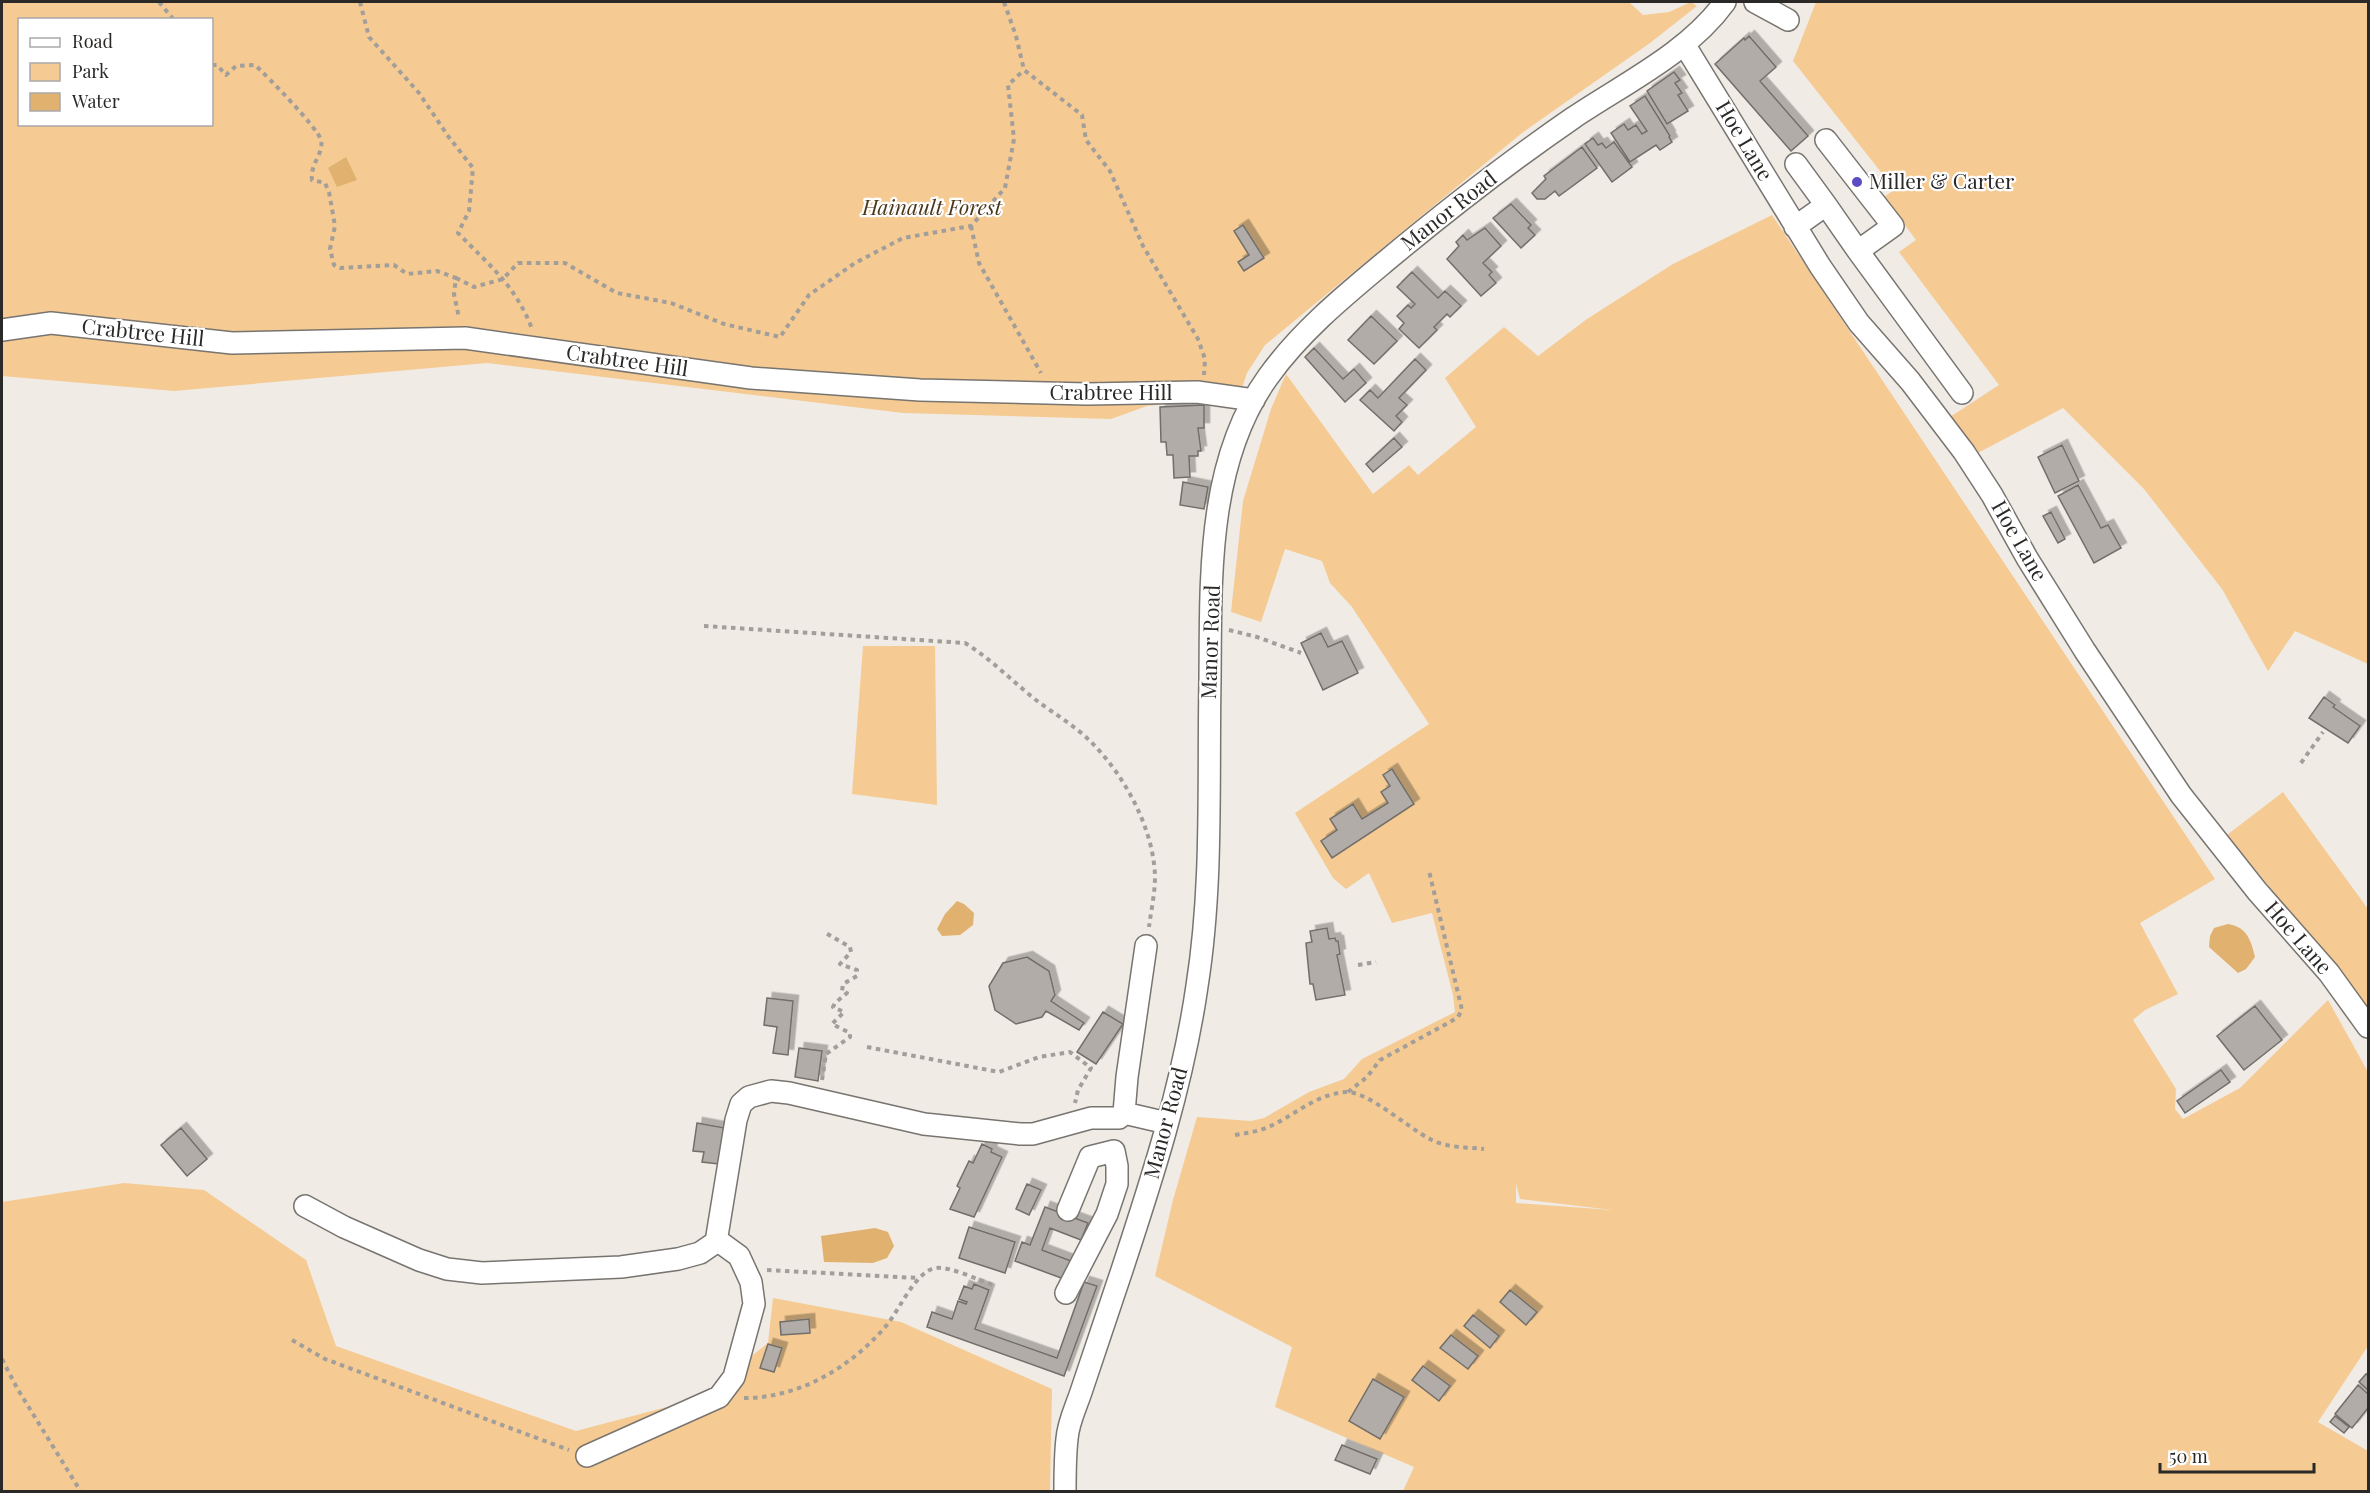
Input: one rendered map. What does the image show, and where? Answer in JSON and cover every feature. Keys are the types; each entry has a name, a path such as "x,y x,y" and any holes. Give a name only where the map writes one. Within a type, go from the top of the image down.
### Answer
{"street":[{"name":"Manor Road","path":"1065,1491 1067,1435 1136,1228 1189,1038 1198,983 1208,889 1214,553 1227,464 1254,400 1268,377 1300,338 1338,301 1436,219 1570,120 1684,44 1711,21 1725,2"},
{"path":"1755,2 1788,20"},
{"name":"Hoe Lane","path":"1684,44 1795,227 1859,323 1910,381 1964,452 2085,651 2181,795 2257,891 2329,973 2368,1027"},
{"path":"1826,140 1893,226 1858,252"},
{"path":"1796,164 1962,393"},
{"path":"1795,227 1826,206"},
{"name":"Crabtree Hill","path":"2,330 51,323 232,343 465,338 751,378 920,390 1054,394 1197,392 1254,400"},
{"path":"1066,1293 1107,1214 1117,1184 1114,1151 1119,1141 1146,946"},
{"path":"305,1206 344,1227 419,1260 447,1269 482,1273 621,1267 678,1259 700,1253 709,1248 717,1239 736,1120 741,1104 749,1096 760,1092 789,1093 924,1124 1020,1134 1033,1134 1091,1118 1121,1116 1167,1123"},
{"path":"1068,1210 1090,1157 1114,1151"},
{"path":"587,1456 719,1397 734,1377 754,1304 751,1282 739,1256 717,1239"},
{"path":"734,1377 743,1398"}],"path":[{"path":"159,2 172,18"},
{"path":"360,2 369,37 419,93 473,168 469,212 458,233 503,279 523,306 540,349"},
{"path":"1004,2 1024,70 1082,115 1086,140 1110,171 1143,246 1198,339 1205,359 1204,375 1197,392"},
{"path":"213,65 217,65 226,75 236,66 255,65 308,120 321,140 321,153 311,170 312,180 325,183 329,192 334,226 330,249 334,265 340,268 394,265 407,274 437,271 474,287 503,279 518,263 565,263 617,292 671,303 724,324 780,337 809,295 855,263 903,238 971,226 1005,188 1014,139 1008,85 1024,70"},
{"path":"971,226 979,263 1032,360 1054,394"},
{"path":"456,278 454,294 465,338"},
{"path":"704,626 965,643 981,653 1015,683 1089,740 1116,769 1147,828 1153,847 1155,879 1146,946"},
{"path":"1211,626 1301,653"},
{"path":"2301,763 2324,732"},
{"path":"1235,1135 1269,1127 1307,1104 1348,1092 1367,1077 1380,1060 1458,1017 1462,1010 1429,871"},
{"path":"821,1084 826,1054 850,1037 850,1033 832,1024 844,1011 833,1007 835,1002 847,993 842,990 843,984 857,976 858,973 857,970 840,964 850,952 850,947 824,932"},
{"path":"1358,965 1376,962"},
{"path":"867,1047 999,1072 1039,1057 1071,1052 1091,1068 1075,1099 1075,1105 1082,1121"},
{"path":"1348,1092 1376,1101 1404,1124 1431,1140 1445,1145 1484,1149"},
{"path":"739,1256 761,1270 919,1278"},
{"path":"719,1397 743,1398 787,1393 829,1375 859,1352 886,1326 919,1278 934,1268 993,1284"},
{"path":"292,1340 325,1359 587,1456"},
{"path":"2,1359 16,1388 81,1491"}],"green space":[{"name":"Hainault Forest","path":"2,2 1629,2 1643,15 1669,12 1691,2 1697,6 1650,43 1522,133 1265,345 1247,373 1236,406 1207,399 1147,406 1111,419 903,413 487,363 174,391 2,376"},
{"path":"1816,2 2368,2 2368,664 2295,631 2268,671 2222,589 2144,489 2063,408 1976,454 1950,417 1999,385 1899,252 1916,240 1884,197 1894,190 1892,186 1793,61"},
{"path":"1772,215 2215,879 2140,923 2178,994 2145,1010 2133,1020 2176,1089 2175,1109 2183,1119 2240,1088 2328,1000 2368,1072 2368,1346 2318,1422 2368,1451 2368,1491 1403,1491 1414,1467 1275,1407 1292,1347 1155,1276 1173,1200 1197,1117 1251,1121 1264,1118 1309,1092 1344,1079 1362,1059 1455,1012 1453,995 1432,913 1392,923 1369,873 1346,889 1333,878 1295,813 1429,724 1352,607 1330,583 1322,561 1285,549 1261,622 1231,612 1243,501 1271,409 1286,374 1373,494 1409,465 1418,475 1476,427 1445,378 1504,327 1538,356 1587,319 1673,264","holes":["1516,1184 1520,1199 1612,1210 1516,1203"]},
{"path":"863,646 935,646 937,805 852,794"},
{"path":"2283,792 2368,909 2368,1007 2227,835"},
{"path":"124,1183 204,1190 306,1260 336,1346 576,1431 697,1399 768,1343 773,1298 901,1322 1052,1389 1050,1491 2,1492 2,1202"}],"water":[{"path":"346,157 357,180 337,187 328,168"},
{"path":"957,901 974,913 973,925 960,935 942,936 937,929 945,914"},
{"path":"2228,924 2244,931 2252,945 2255,957 2246,969 2238,973 2209,947 2210,936 2214,928"},
{"path":"875,1228 888,1232 894,1246 887,1258 873,1263 824,1262 821,1236"}],"building":[{"path":"1749,36 1776,67 1760,81 1808,136 1791,151 1715,64"},
{"path":"1674,72 1680,80 1675,83 1682,93 1678,95 1688,111 1667,124 1647,91"},
{"path":"1645,96 1672,142 1660,150 1656,145 1630,162 1611,133 1624,124 1628,130 1636,125 1642,134 1647,131 1630,106"},
{"path":"1593,138 1598,145 1602,143 1606,148 1614,142 1632,167 1612,182 1585,144"},
{"path":"1582,147 1597,168 1559,196 1555,191 1545,199 1537,199 1532,193 1546,179 1544,176"},
{"path":"1511,204 1531,225 1528,228 1535,235 1521,248 1493,218"},
{"path":"1243,225 1264,258 1244,271 1238,262 1249,255 1234,231"},
{"path":"1485,228 1501,246 1483,263 1492,272 1489,275 1496,283 1481,296 1447,259 1459,246 1456,242 1463,235 1467,240"},
{"path":"1412,272 1438,298 1445,291 1461,306 1450,317 1447,314 1434,327 1437,330 1419,348 1399,329 1404,323 1397,316 1408,305 1411,308 1415,304 1397,287"},
{"path":"1371,316 1397,341 1374,364 1348,340"},
{"path":"1314,348 1343,379 1354,369 1366,383 1345,402 1305,357"},
{"path":"1415,359 1426,370 1399,398 1407,405 1396,416 1402,422 1394,431 1360,400 1370,390 1378,398"},
{"path":"1204,405 1204,428 1198,428 1201,451 1198,451 1198,456 1189,456 1190,477 1174,478 1173,455 1167,455 1166,442 1161,442 1160,407"},
{"path":"1394,438 1402,447 1373,472 1366,464"},
{"path":"2062,445 2079,481 2055,493 2038,457"},
{"path":"1183,482 1208,487 1204,509 1180,505"},
{"path":"2078,485 2101,528 2108,525 2121,548 2094,563 2058,496"},
{"path":"2051,512 2065,539 2058,543 2043,516"},
{"path":"1321,633 1328,647 1342,641 1358,673 1323,690 1301,643"},
{"path":"2324,697 2335,705 2333,707 2360,726 2348,743 2309,718"},
{"path":"1392,769 1414,804 1332,858 1321,841 1337,830 1330,819 1353,804 1362,819 1388,803 1381,792 1390,786 1383,775"},
{"path":"1327,928 1329,939 1335,938 1338,941 1340,954 1337,955 1345,995 1316,1000 1313,984 1310,984 1306,943 1312,942 1310,931"},
{"path":"1027,957 1049,971 1055,995 1051,1001 1084,1023 1079,1030 1046,1011 1042,1017 1016,1024 995,1010 989,986 1003,963"},
{"path":"767,998 793,1001 788,1055 773,1053 777,1027 764,1025"},
{"path":"2255,1006 2282,1040 2244,1070 2217,1036"},
{"path":"1103,1012 1123,1024 1096,1064 1077,1052"},
{"path":"799,1048 822,1051 818,1081 795,1077"},
{"path":"2221,1070 2230,1082 2185,1113 2177,1101"},
{"path":"697,1123 725,1128 719,1164 702,1162 704,1152 693,1151"},
{"path":"181,1128 207,1159 187,1176 161,1145"},
{"path":"982,1144 992,1149 991,1152 1002,1157 974,1217 950,1209 960,1188 957,1186 969,1161 973,1163"},
{"path":"1027,1184 1041,1190 1029,1215 1016,1209"},
{"path":"1045,1207 1088,1223 1081,1240 1050,1228 1042,1250 1071,1261 1064,1279 1015,1261 1022,1242 1030,1245"},
{"path":"969,1227 1015,1242 1005,1273 959,1258"},
{"path":"1084,1282 1097,1286 1064,1376 927,1327 932,1312 952,1319 958,1301 966,1304 967,1302 959,1299 964,1286 972,1289 974,1284 989,1290 975,1329 1057,1358"},
{"path":"1510,1290 1537,1312 1526,1325 1500,1302"},
{"path":"1473,1315 1499,1336 1490,1348 1464,1326"},
{"path":"809,1319 810,1333 781,1335 780,1322"},
{"path":"1451,1335 1478,1356 1468,1369 1440,1348"},
{"path":"768,1344 782,1348 774,1372 760,1368"},
{"path":"1423,1366 1450,1386 1439,1401 1412,1380"},
{"path":"2366,1374 2368,1375 2368,1390 2359,1382"},
{"path":"1373,1379 1404,1397 1380,1439 1349,1421"},
{"path":"2358,1385 2368,1394 2368,1408 2352,1428 2335,1414"},
{"path":"2335,1416 2349,1427 2344,1433 2330,1422"},
{"path":"1342,1445 1377,1459 1370,1474 1335,1460"}],"place":[{"name":"Miller & Carter","path":"1857,182"}]}
